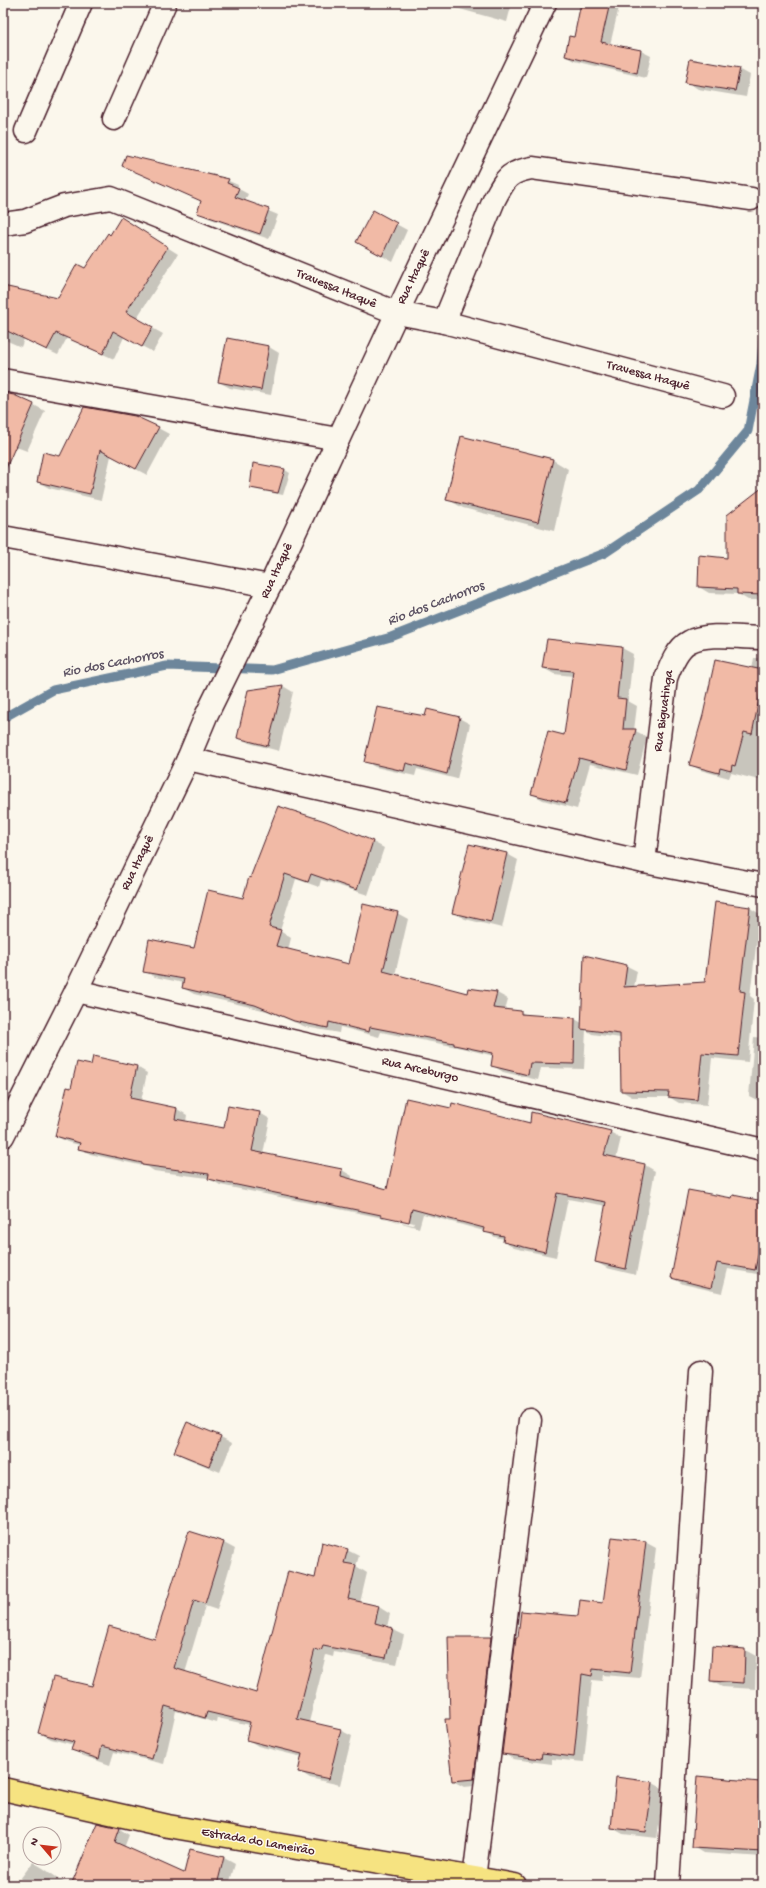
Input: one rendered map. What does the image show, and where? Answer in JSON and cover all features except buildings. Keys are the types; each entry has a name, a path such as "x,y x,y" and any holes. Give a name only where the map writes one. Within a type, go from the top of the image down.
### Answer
{"main road":[{"name":"Estrada do Lameirão","path":"3,1789 168,1826 515,1885"}],"street":[{"path":"26,131 81,3"},
{"path":"114,119 165,3"},
{"name":"Rua Itaquê","path":"3,1136 76,991 188,759 206,716 270,586 397,313 545,3"},
{"path":"444,322 494,200 507,178 518,170 532,168 751,200"},
{"name":"Travessa Itaquê","path":"3,224 25,221 64,206 111,198 397,313 444,322 723,396"},
{"path":"3,380 338,439"},
{"path":"3,537 270,586"},
{"name":"Rua Biguatinga","path":"644,862 666,678 671,664 687,642 702,637 763,638"},
{"path":"188,759 644,862 763,885"},
{"name":"Rua Arceburgo","path":"76,991 763,1150"},
{"path":"668,1885 701,1371"},
{"path":"474,1879 530,1420"}],"waterway":[{"name":"Rio dos Cachorros","path":"3,718 53,690 167,666 272,670 391,637 605,553 699,490 748,431 761,364 763,341"}]}
